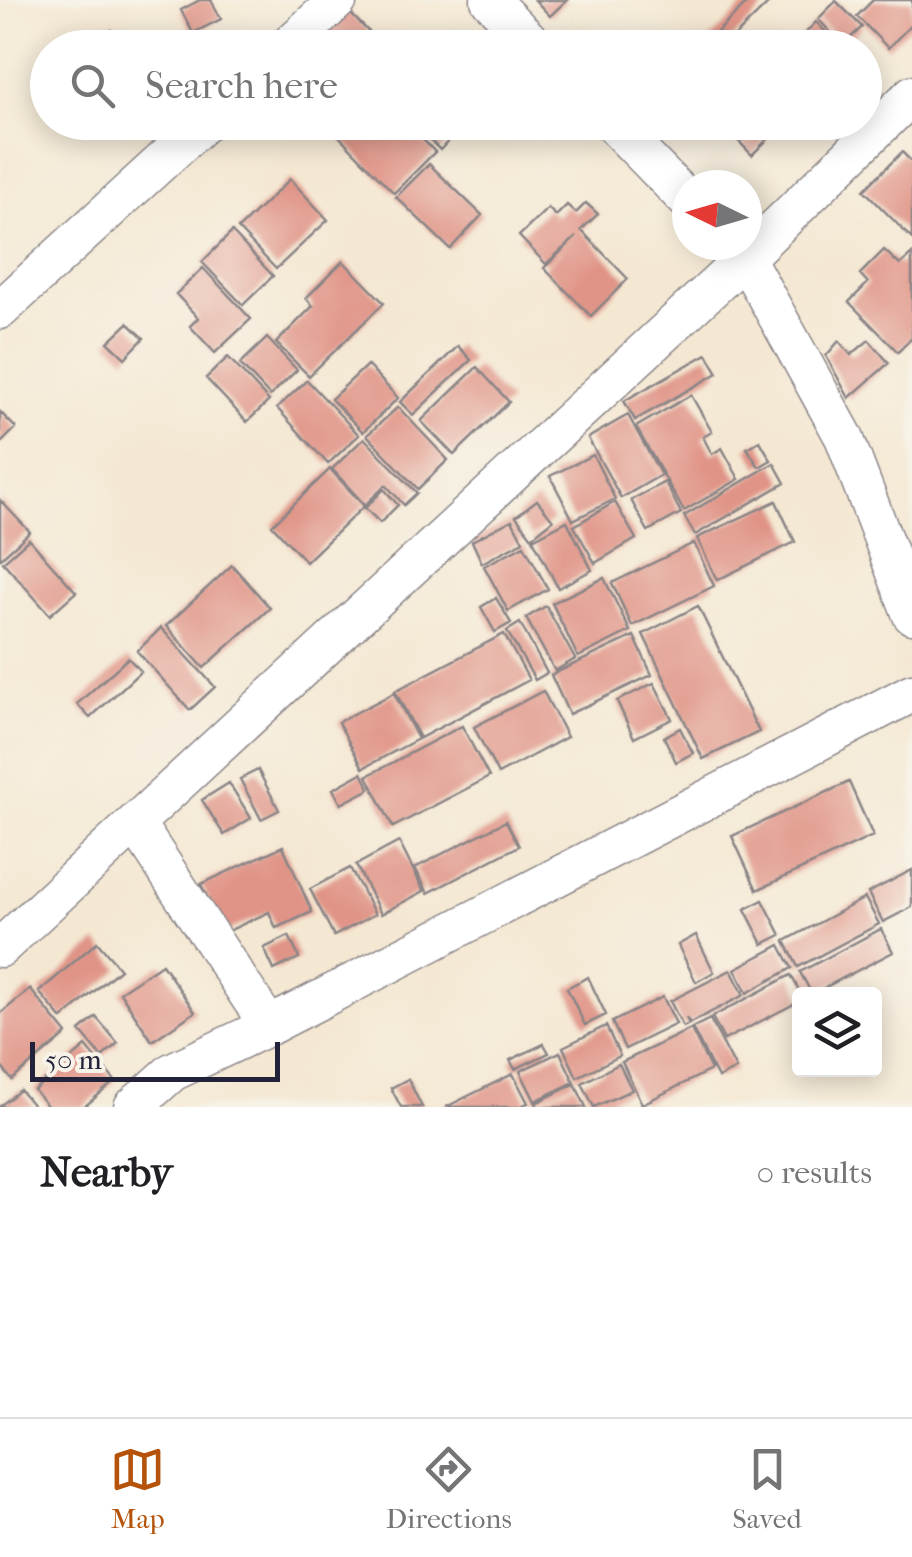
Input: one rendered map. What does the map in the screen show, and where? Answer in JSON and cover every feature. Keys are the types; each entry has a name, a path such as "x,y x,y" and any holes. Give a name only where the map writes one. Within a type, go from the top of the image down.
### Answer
{"street":[{"path":"306,30 338,0"},
{"path":"490,0 519,30"},
{"path":"882,122 912,95"},
{"path":"0,310 185,140"},
{"path":"629,140 672,185"},
{"path":"762,230 862,140"},
{"path":"0,948 730,260"},
{"path":"743,260 844,437 912,615"},
{"path":"133,1107 172,1072 912,693"},
{"path":"135,822 268,1026"}],"building":[{"path":"200,0 211,0 221,19 191,30 181,10"},
{"path":"535,0 567,0 550,16"},
{"path":"750,0 772,0 741,30 719,30"},
{"path":"873,0 912,0 912,24 888,48 882,42 882,30 871,30 857,16"},
{"path":"836,1 862,27 829,30 818,19"},
{"path":"345,8 367,30 324,30"},
{"path":"343,140 423,140 435,152 394,193"},
{"path":"430,140 449,140 440,150"},
{"path":"737,140 767,140 752,155"},
{"path":"902,152 912,162 912,239 864,190"},
{"path":"429,164 482,215 450,249 396,197"},
{"path":"290,179 328,220 276,269 238,229"},
{"path":"586,203 598,214 581,230 628,279 591,316 544,268 576,237 546,264 519,236 548,208 556,216 567,205 576,213"},
{"path":"232,232 273,276 243,305 202,262"},
{"path":"884,250 900,265 912,254 912,338 898,352 849,302 868,283 860,274"},
{"path":"343,261 384,303 309,376 276,343 313,306 306,298"},
{"path":"203,268 251,319 215,353 190,326 198,318 176,294"},
{"path":"128,323 144,338 125,358 108,342"},
{"path":"267,338 297,370 270,396 240,364"},
{"path":"869,340 889,363 849,398 826,356 839,341 851,355"},
{"path":"458,346 471,360 413,415 400,402"},
{"path":"707,354 718,373 635,420 624,401"},
{"path":"228,357 269,401 247,422 206,378"},
{"path":"367,365 398,398 363,432 331,399"},
{"path":"477,367 509,402 454,455 421,421"},
{"path":"307,380 359,435 328,464 277,408"},
{"path":"691,395 712,432 703,437 712,454 722,448 739,479 684,511 636,427"},
{"path":"398,407 448,460 418,489 367,435"},
{"path":"0,412 16,428 0,444"},
{"path":"628,415 661,475 621,498 588,438"},
{"path":"364,438 417,493 404,505 386,485 365,505 332,469"},
{"path":"760,441 771,460 759,467 747,448"},
{"path":"593,455 615,499 573,520 550,476"},
{"path":"774,463 785,483 695,535 684,516"},
{"path":"330,469 364,506 306,562 272,525"},
{"path":"665,482 681,513 648,531 631,500"},
{"path":"384,489 398,505 380,523 365,508"},
{"path":"0,500 30,532 0,559"},
{"path":"537,500 553,520 532,537 516,516"},
{"path":"776,501 795,542 717,580 697,538"},
{"path":"615,502 636,539 595,563 574,526"},
{"path":"512,520 523,541 482,563 472,541"},
{"path":"567,521 592,570 558,588 533,539"},
{"path":"29,539 76,592 50,615 3,562"},
{"path":"694,543 714,586 632,626 612,583"},
{"path":"524,545 548,589 508,611 484,566"},
{"path":"232,565 270,608 204,668 166,626"},
{"path":"604,578 630,631 578,657 552,603"},
{"path":"496,598 511,623 495,632 481,607"},
{"path":"546,606 575,659 555,671 526,618"},
{"path":"698,606 759,732 703,759 643,634"},
{"path":"520,623 547,673 535,680 507,631"},
{"path":"161,628 215,687 190,710 137,651"},
{"path":"504,634 529,680 420,738 395,691"},
{"path":"634,636 652,675 569,714 551,675"},
{"path":"128,658 141,671 90,718 77,704"},
{"path":"654,683 672,719 634,738 617,701"},
{"path":"543,691 567,737 498,774 474,727"},
{"path":"394,693 418,739 363,768 338,722"},
{"path":"462,726 489,777 393,827 367,776"},
{"path":"680,728 693,753 676,762 664,737"},
{"path":"258,770 279,810 261,819 240,779"},
{"path":"362,773 370,789 341,804 333,789"},
{"path":"849,782 873,836 757,890 732,836"},
{"path":"229,783 251,818 224,835 202,800"},
{"path":"506,821 519,846 428,893 415,868"},
{"path":"399,842 424,891 381,914 356,865"},
{"path":"283,846 312,912 276,928 269,912 224,933 201,884"},
{"path":"350,868 375,914 334,936 310,889"},
{"path":"912,870 912,907 883,922 868,893"},
{"path":"865,898 879,924 798,967 785,941"},
{"path":"763,900 781,935 763,944 745,909"},
{"path":"881,929 893,952 826,987 808,987 800,972"},
{"path":"696,935 714,972 696,982 678,945"},
{"path":"289,936 299,958 274,970 264,948"},
{"path":"97,942 120,969 62,1019 39,992"},
{"path":"780,945 792,968 747,993 735,969"},
{"path":"162,964 195,1012 152,1041 120,992"},
{"path":"731,970 744,995 690,1023 686,1018 689,1024 683,1027 670,1001"},
{"path":"791,975 797,987 792,987 792,1005 724,1040 712,1017"},
{"path":"588,977 606,1015 585,1025 567,988"},
{"path":"30,989 67,1034 12,1080 0,1065 0,1014"},
{"path":"663,997 676,1024 625,1049 612,1022"},
{"path":"96,1017 118,1043 102,1057 80,1031"},
{"path":"710,1019 736,1069 718,1078 692,1028"},
{"path":"606,1026 620,1056 577,1077 563,1047"},
{"path":"691,1029 711,1070 642,1104 622,1062"},
{"path":"544,1044 549,1053 515,1069 510,1060"},
{"path":"86,1046 115,1081 84,1107 48,1107 34,1090"},
{"path":"560,1052 574,1082 535,1101 520,1071"},
{"path":"619,1064 632,1090 594,1107 582,1083"},
{"path":"513,1074 528,1103 519,1107 446,1107"},
{"path":"408,1079 422,1107 401,1107 391,1088"},
{"path":"575,1084 586,1107 538,1107 536,1103"},
{"path":"20,1090 34,1107 0,1107 0,1106"}]}
